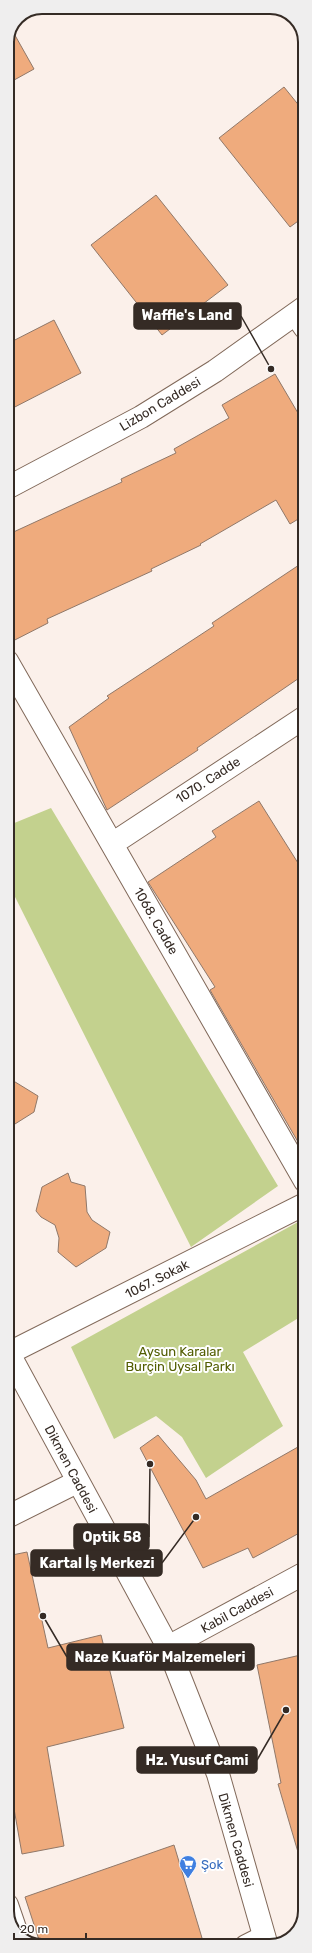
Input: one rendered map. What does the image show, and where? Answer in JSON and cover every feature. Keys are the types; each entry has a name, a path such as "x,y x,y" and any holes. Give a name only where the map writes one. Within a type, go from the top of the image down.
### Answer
{"street":[{"name":"Lizbon Caddesi","path":"14,484 141,417 298,319"},
{"name":"1068. Cadde","path":"14,673 298,1169"},
{"name":"1070. Cadde","path":"112,844 298,728"},
{"name":"1067. Sokak","path":"14,1349 298,1207"},
{"name":"Dikmen Caddesi","path":"14,1363 168,1647 218,1774 258,1939"},
{"path":"14,1514 78,1482"},
{"name":"Kabil Caddesi","path":"168,1647 298,1577"}],"green space":[{"path":"51,808 278,1186 191,1247 14,895 14,823"},
{"name":"Aysun Karalar Burçin Uysal Parkı","path":"298,1222 298,1318 243,1352 283,1426 206,1478 182,1437 156,1416 114,1439 71,1347"}],"building":[{"path":"15,36 34,69 14,80"},
{"path":"284,87 298,104 298,221 290,227 219,138"},
{"path":"156,195 228,285 162,335 91,245"},
{"path":"54,320 81,373 14,407 14,340"},
{"path":"275,374 298,413 298,519 290,524 276,500 200,544 201,545 151,569 152,571 47,619 48,623 14,640 14,532 122,482 121,479 176,453 174,449 229,418 222,405"},
{"path":"298,566 298,679 197,748 198,750 107,810 69,727 109,698 107,696 214,626 212,623"},
{"path":"259,801 298,863 298,1142 210,990 215,987 148,882 216,837 212,831"},
{"path":"14,1081 38,1096 34,1112 14,1125"},
{"path":"68,1173 71,1182 85,1186 87,1212 92,1220 110,1232 106,1248 76,1267 58,1252 59,1238 55,1225 41,1217 36,1211 42,1187"},
{"path":"158,1435 196,1480 206,1499 298,1447 298,1534 253,1558 248,1548 203,1568 140,1448"},
{"path":"27,1552 48,1648 101,1635 124,1728 47,1747 64,1846 22,1854 14,1809 14,1555"},
{"path":"298,1656 298,1852 278,1784 281,1783 257,1665"},
{"path":"174,1845 202,1938 39,1939 25,1897"}],"place":[{"name":"Waffle's Land","path":"271,369"},
{"name":"Optik 58","path":"150,1464"},
{"name":"Kartal İş Merkezi","path":"196,1517"},
{"name":"Naze Kuaför Malzemeleri","path":"43,1616"},
{"name":"Hz. Yusuf Cami","path":"286,1710"},
{"name":"Şok","path":"188,1879"}]}
